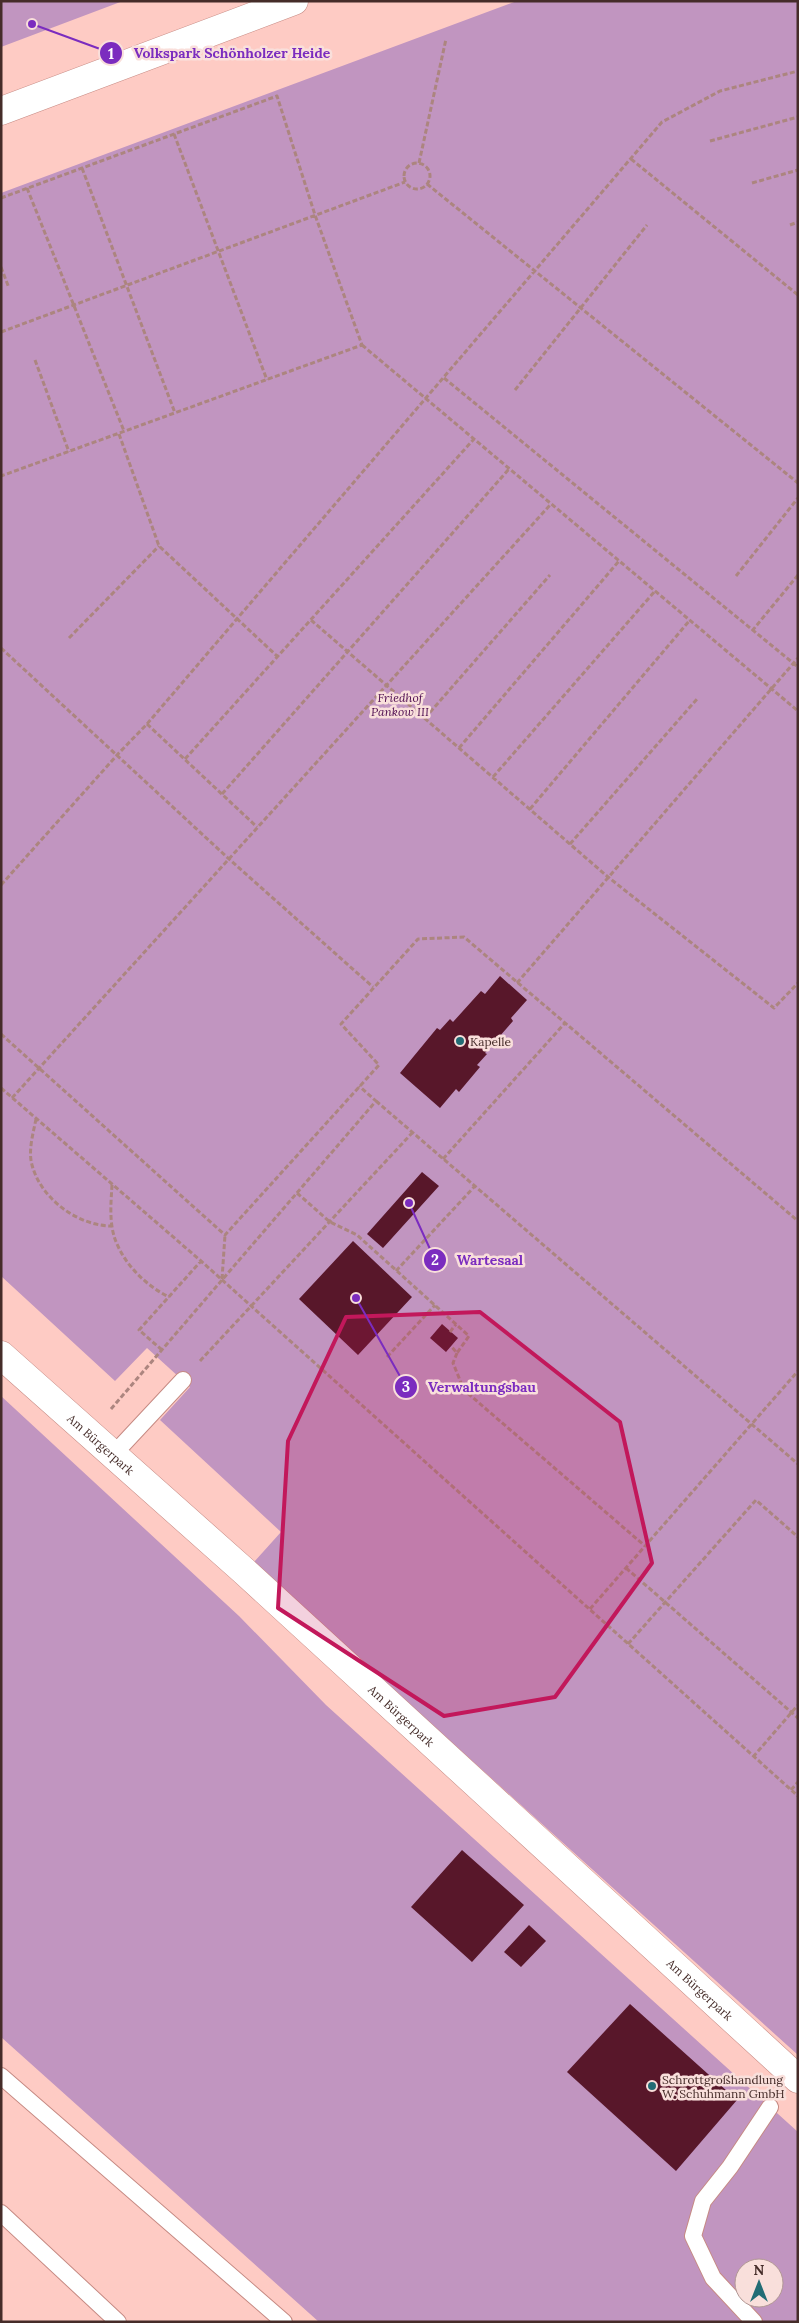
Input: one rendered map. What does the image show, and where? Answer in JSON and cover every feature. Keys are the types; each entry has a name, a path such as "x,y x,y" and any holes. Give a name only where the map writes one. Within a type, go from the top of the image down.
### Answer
{"street":[{"path":"1,111 294,1"},
{"name":"Am Bürgerpark","path":"1,1355 112,1456 244,1571 798,2079"}],"lane":[{"path":"112,1456 183,1380"},
{"path":"1,2076 284,2322"},
{"path":"754,2322 714,2278 693,2236 703,2201 730,2167 770,2107"},
{"path":"1,2213 118,2322"}],"path":[{"path":"419,163 446,40"},
{"path":"1,885 147,724 662,122 720,91 798,71"},
{"path":"1,198 277,96 315,215 362,346 798,711"},
{"path":"710,141 798,117"},
{"path":"174,134 267,380"},
{"path":"631,159 798,295"},
{"path":"419,163 427,168 430,180 420,189 415,189 405,182 406,170 411,164 419,163"},
{"path":"82,168 175,413"},
{"path":"752,183 798,170"},
{"path":"1,332 405,182"},
{"path":"427,184 798,483"},
{"path":"27,188 124,431"},
{"path":"790,225 798,222"},
{"path":"516,390 647,225"},
{"path":"1,267 9,288"},
{"path":"1,476 362,346"},
{"path":"35,360 69,452"},
{"path":"444,378 798,667"},
{"path":"119,434 159,546 278,657"},
{"path":"185,759 474,439"},
{"path":"222,794 509,469"},
{"path":"736,576 798,498"},
{"path":"12,1098 551,504"},
{"path":"69,638 159,546"},
{"path":"459,748 619,561"},
{"path":"752,631 798,574"},
{"path":"425,718 550,575"},
{"path":"493,777 655,591"},
{"path":"311,620 608,877 774,1008 798,983"},
{"path":"530,809 690,620"},
{"path":"1,648 118,754 229,859 373,987"},
{"path":"517,983 798,658"},
{"path":"570,844 697,699"},
{"path":"147,724 257,827"},
{"path":"222,1280 225,1235 379,1065 341,1024 418,939 464,937 798,1221"},
{"path":"443,1159 565,1023"},
{"path":"1,1034 225,1235"},
{"path":"359,1086 798,1464"},
{"path":"1,1088 252,1306 798,1796"},
{"path":"89,1435 376,1101"},
{"path":"36,1119 31,1148 32,1164 48,1194 55,1202 80,1219 97,1226 112,1226"},
{"path":"183,1380 413,1132"},
{"path":"112,1184 112,1226 119,1247 141,1279 169,1297"},
{"path":"396,1271 475,1186"},
{"path":"297,1193 330,1222 357,1235 470,1336 457,1353 453,1363 464,1390 646,1546"},
{"path":"162,1350 139,1330 201,1261"},
{"path":"387,1357 435,1305"},
{"path":"450,1332 456,1324"},
{"path":"451,1346 457,1353"},
{"path":"590,1609 798,1371"},
{"path":"628,1644 756,1500 798,1537"},
{"path":"626,1568 798,1718"},
{"path":"753,1756 798,1705"},
{"path":"791,1790 798,1782"}],"highlighted area":[{"path":"480,1312 620,1422 652,1563 555,1697 444,1716 278,1608 288,1441 346,1317"}],"green space":[{"path":"1,1 123,1 1,47"},
{"name":"Friedhof Pankow III","path":"517,1 798,1 798,2055 253,1563 281,1532 160,1420 190,1387 147,1348 115,1381 1,1276 1,193"},
{"path":"1,1396 239,1616 326,1705 798,2132 798,2322 319,2322 1,2037"}],"building":[{"name":"Kapelle","path":"500,976 527,1000 511,1018 513,1021 485,1053 487,1054 477,1065 480,1067 459,1092 456,1089 440,1108 400,1073 437,1028 440,1030 450,1019 453,1022 481,991 485,994"},
{"path":"422,1172 439,1186 383,1248 367,1234"},
{"path":"353,1241 412,1297 358,1355 299,1299"},
{"path":"442,1324 458,1338 446,1352 430,1338"},
{"path":"462,1850 524,1905 472,1962 411,1907"},
{"path":"529,1925 546,1941 521,1967 504,1952"},
{"name":"Schrottgroßhandlung W. Schuhmann GmbH","path":"630,2004 737,2100 676,2171 567,2072"}],"place":[{"name":"Volkspark Schönholzer Heide","path":"32,24"},
{"name":"Kapelle","path":"460,1041"},
{"name":"Wartesaal","path":"409,1203"},
{"name":"Verwaltungsbau","path":"356,1298"},
{"name":"Schrottgroßhandlung W. Schuhmann GmbH","path":"652,2086"}]}
